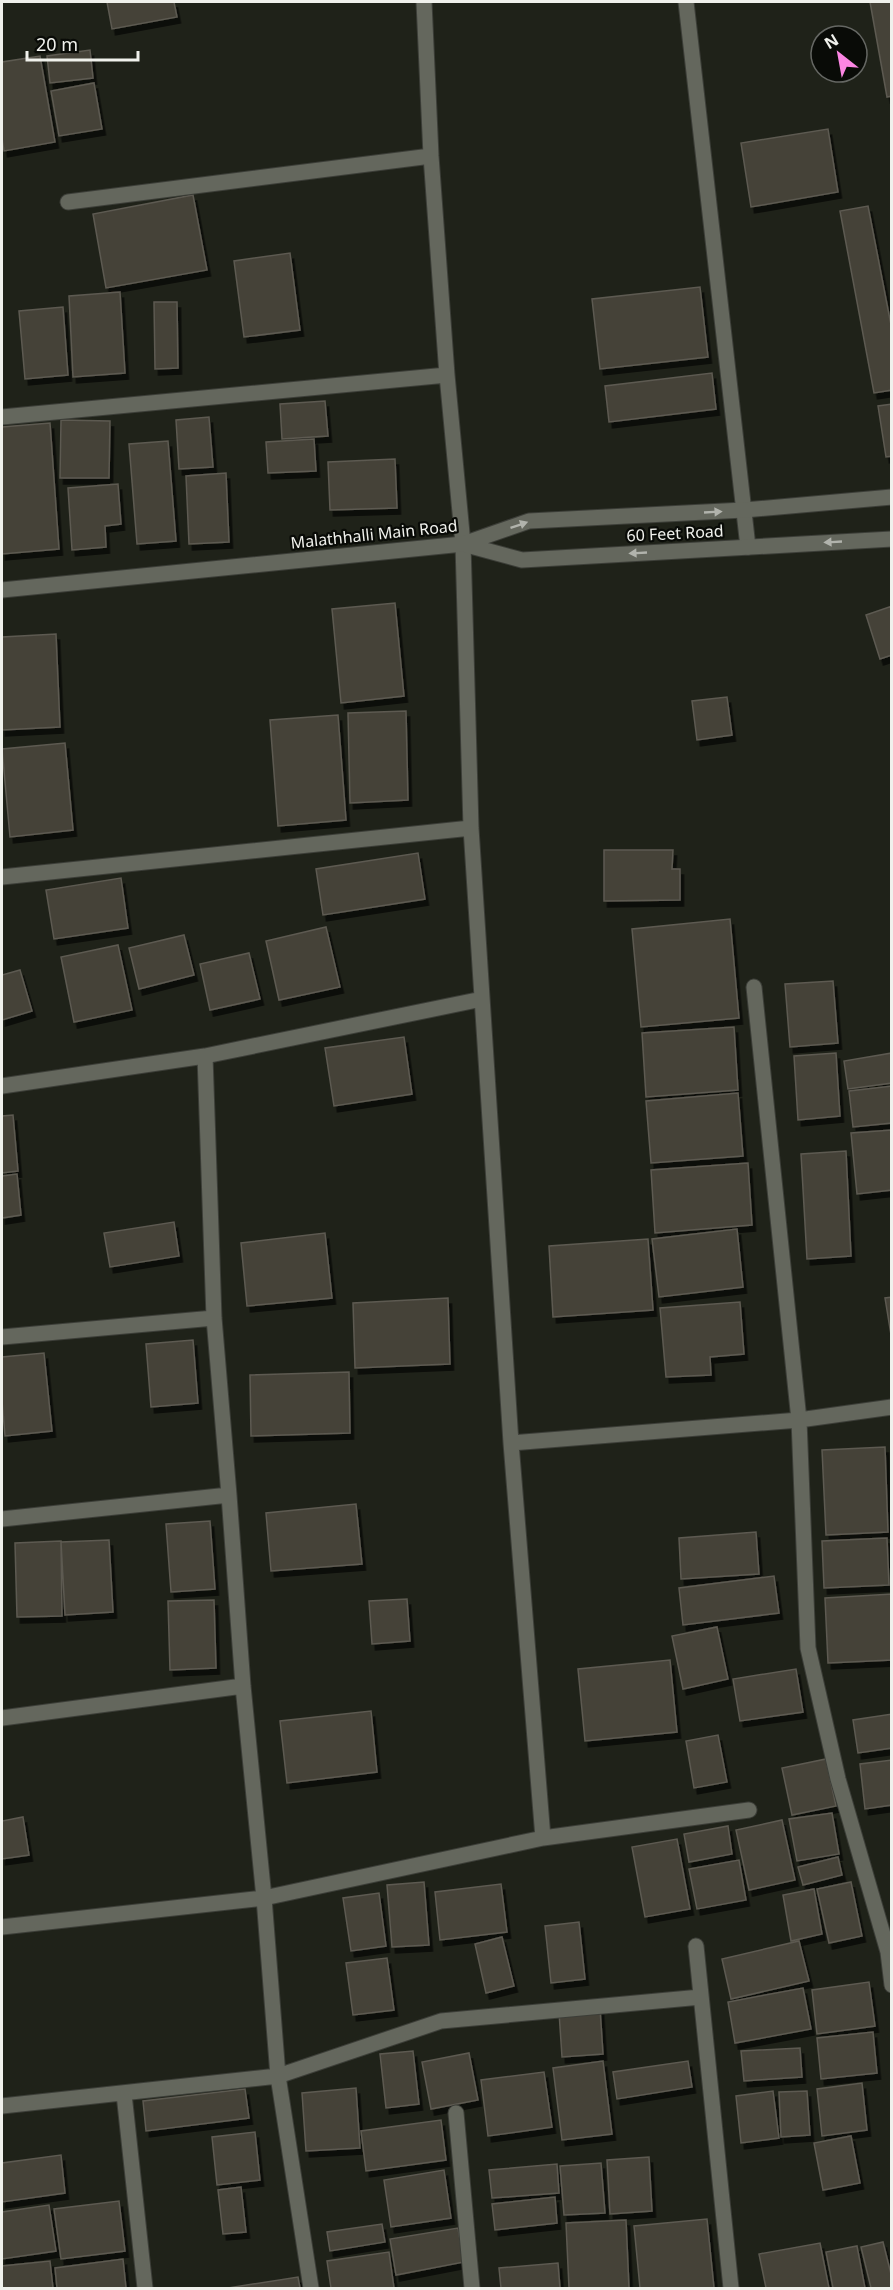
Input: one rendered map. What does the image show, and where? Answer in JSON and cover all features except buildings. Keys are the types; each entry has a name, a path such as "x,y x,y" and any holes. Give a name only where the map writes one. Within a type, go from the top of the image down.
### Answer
{"street":[{"path":"424,2 431,156 447,375 463,544 471,828 482,999 511,1443 543,1838"},
{"path":"686,2 748,547"},
{"path":"68,202 431,156"},
{"path":"2,417 447,375"},
{"name":"Malathhalli Main Road","path":"2,590 463,544 529,521 744,510 891,497"},
{"name":"60 Feet Road","path":"463,544 522,560 891,539"},
{"path":"2,877 471,828"},
{"path":"754,987 799,1420 807,1648 838,1779 888,1952 891,1985"},
{"path":"2,1086 205,1056 482,999"},
{"path":"205,1056 214,1318 230,1496 243,1686 264,1898 278,2076 311,2289"},
{"path":"2,1337 214,1318"},
{"path":"511,1443 799,1420 891,1407"},
{"path":"2,1519 230,1496"},
{"path":"2,1718 243,1686"},
{"path":"2,1927 264,1898 543,1838 749,1810"},
{"path":"696,1946 731,2289"},
{"path":"2,2106 278,2076 441,2021 701,1997"},
{"path":"124,2094 145,2289"},
{"path":"456,2113 472,2289"}]}
